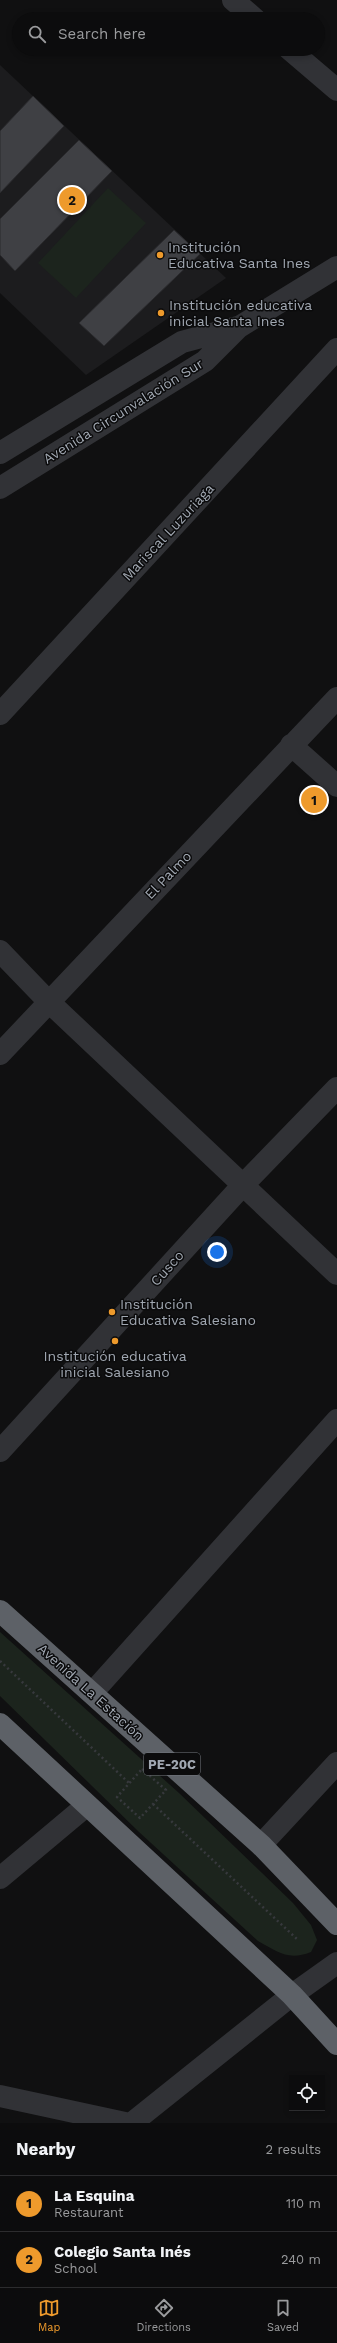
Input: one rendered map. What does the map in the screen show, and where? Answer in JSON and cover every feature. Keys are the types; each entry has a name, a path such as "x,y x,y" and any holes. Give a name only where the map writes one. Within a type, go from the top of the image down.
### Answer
{"highway":[{"name":"Avenida La Estación","path":"0,1611 93,1692 261,1845 337,1924"},
{"path":"0,1724 86,1806 292,1996 337,2044"}],"street":[{"path":"233,0 247,12"},
{"path":"297,56 337,90"},
{"name":"Avenida Circunvalación Sur","path":"0,488 205,361 239,327 337,267"},
{"name":"Avenida Circunvalación Sur","path":"0,453 182,342 239,327"},
{"name":"Mariscal Luzuriaga","path":"0,714 337,349"},
{"name":"El Palmo","path":"0,1054 48,1001 337,698"},
{"path":"291,745 337,786"},
{"path":"0,951 48,1001 242,1186 337,1274"},
{"name":"Cusco","path":"0,1451 242,1186 337,1088"},
{"path":"93,1692 337,1420"},
{"path":"261,1845 337,1763"},
{"path":"0,1878 86,1806"},
{"path":"132,2123 337,1962"},
{"path":"0,2096 125,2123"}],"path":[{"path":"0,1661 129,1783"},
{"path":"142,1769 166,1790 140,1818 117,1798 129,1783 142,1769"},
{"path":"153,1804 298,1940"}],"shaded area":[{"path":"0,65 226,278 86,375 0,293"},
{"path":"108,188 146,223 76,298 38,263"},
{"path":"0,1632 179,1793 293,1903 311,1925 317,1940 311,1952 296,1956 283,1954 258,1941 139,1832 0,1696"}],"building":[{"path":"33,96 64,126 0,193 0,131"},
{"path":"79,140 112,171 15,271 0,255 0,219"},
{"path":"174,230 200,254 104,346 79,323"}],"place":[{"name":"Colegio Santa Inés","path":"72,200"},
{"name":"Institución Educativa Santa Ines","path":"160,255"},
{"name":"Institución educativa inicial Santa Ines","path":"161,313"},
{"name":"La Esquina","path":"314,800"},
{"name":"Institución Educativa Salesiano","path":"112,1312"},
{"name":"Institución educativa inicial Salesiano","path":"115,1341"}]}
